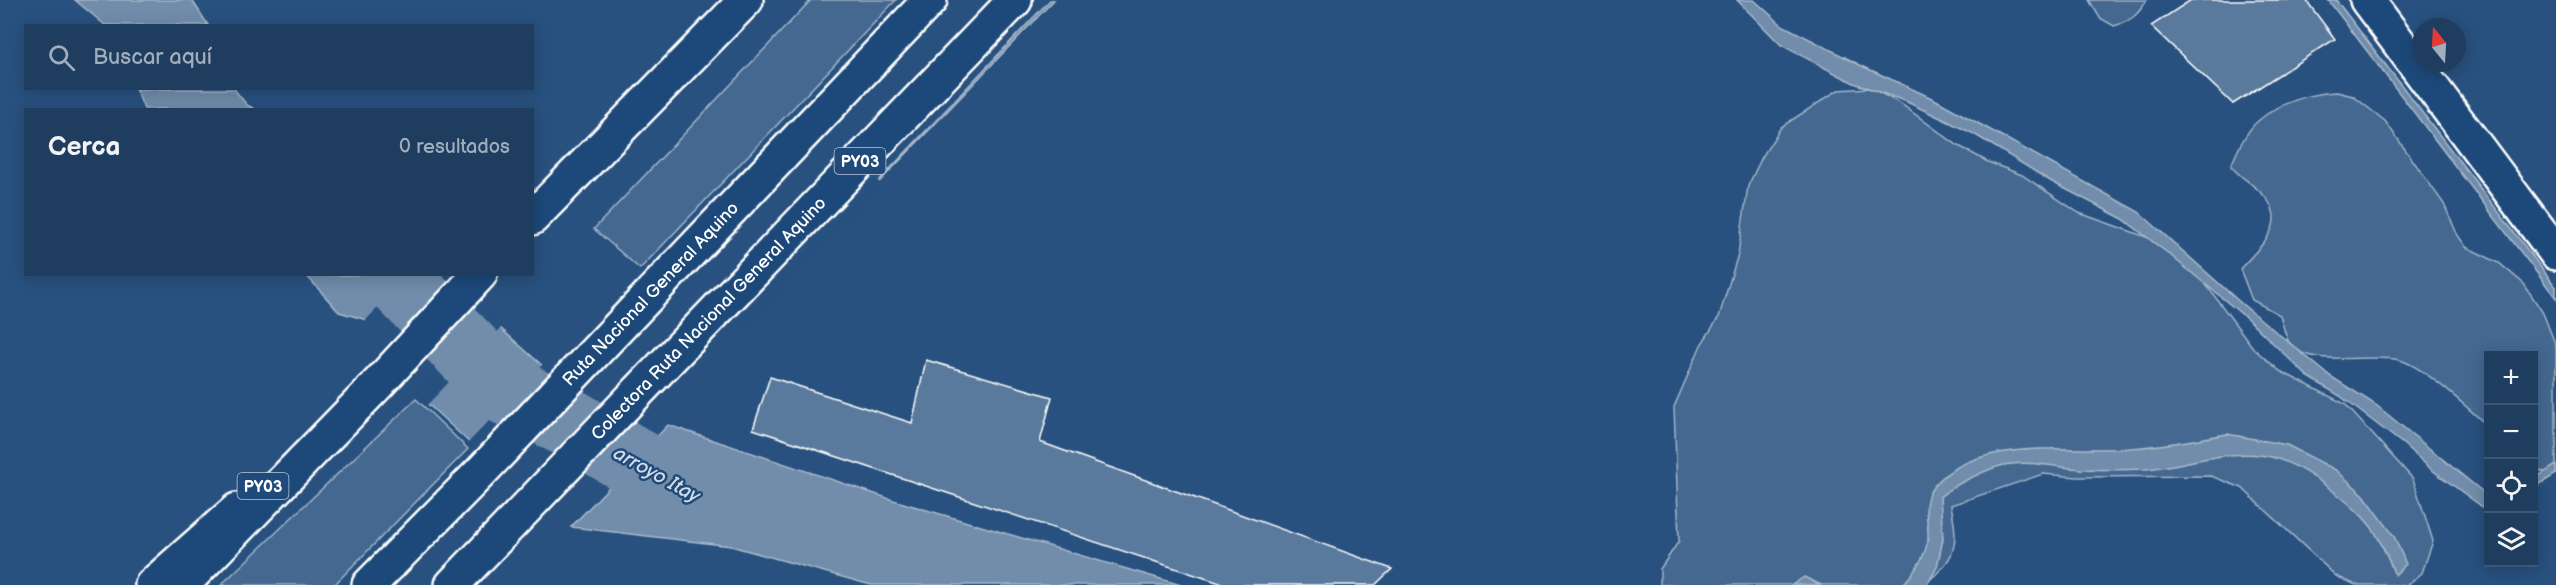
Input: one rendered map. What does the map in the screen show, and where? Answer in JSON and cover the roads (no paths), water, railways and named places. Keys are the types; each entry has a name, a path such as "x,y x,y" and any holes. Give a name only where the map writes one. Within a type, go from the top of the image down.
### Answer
{"main road":[{"path":"534,216 746,0"},
{"name":"Ruta Nacional General Aquino","path":"369,585 478,474 930,0"},
{"name":"Colectora Ruta Nacional General Aquino","path":"452,585 1015,0"},
{"path":"2367,0 2556,253"},
{"name":"PY03","path":"182,585 375,387 478,276"},
{"name":"PY03","path":"152,585 375,387"}],"water":[{"path":"75,0 192,0 207,24 104,24"},
{"path":"1050,0 1054,0 741,326"},
{"path":"1737,0 1754,0 1782,25 1862,66 1936,100 2139,212 2242,304 2330,376 2376,405 2484,493 2484,508 2432,470 2403,444 2340,396 2307,376 2250,321 2123,219 2052,182 1974,134 1907,102 1854,83 1781,45"},
{"path":"2328,0 2336,0 2556,287 2556,298"},
{"path":"136,90 235,90 247,105 253,108 144,108"},
{"path":"307,276 415,276 370,321 339,312"},
{"path":"490,319 544,367 470,443 416,393"},
{"path":"668,425 893,500 1181,585 871,585 731,546 571,527"},
{"path":"2227,434 2287,445 2336,470 2364,495 2394,536 2406,564 2395,575 2376,534 2358,512 2316,479 2275,458 2243,454 2227,455 2161,467 2129,470 2081,469 2024,463 2004,465 1989,470 1961,483 1940,497 1943,539 1937,567 1927,585 1902,585 1919,564 1927,545 1926,505 1930,492 1952,470 1975,459 2027,450 2143,447"},
{"path":"2556,465 2556,474 2538,485 2538,476"},
{"path":"1804,577 1821,585 1792,585"}],"waterway":[{"name":"arroyo Itay","path":"395,276 504,389 559,417 668,482 718,507"}]}
